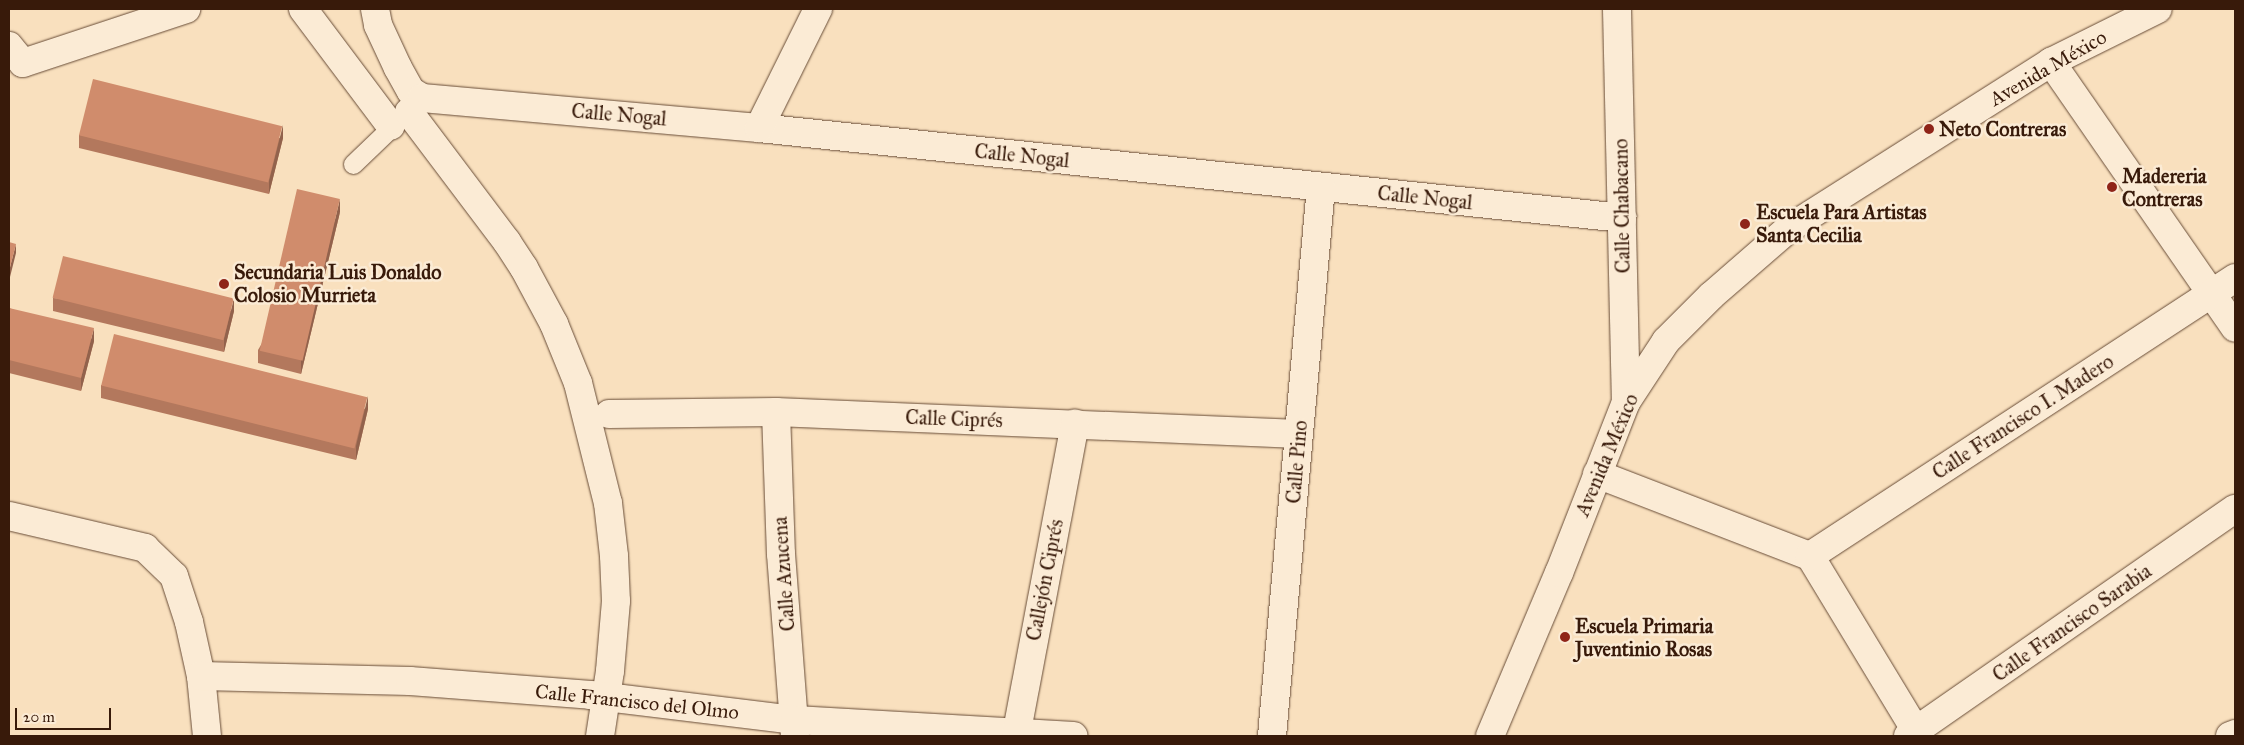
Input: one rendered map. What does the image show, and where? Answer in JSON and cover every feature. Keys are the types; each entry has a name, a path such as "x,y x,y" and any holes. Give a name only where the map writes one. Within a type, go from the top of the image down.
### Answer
{"street":[{"path":"16,54 186,9"},
{"path":"303,9 407,112 507,242 524,268 554,324 578,383 608,502 614,556 616,601 607,698 600,736"},
{"path":"375,9 378,25 411,91 407,112"},
{"path":"759,128 818,9"},
{"name":"Calle Chabacano","path":"1617,9 1626,402"},
{"name":"Avenida México","path":"1495,735 1626,402 1666,341 1711,296 1788,229 2051,62 2158,9"},
{"path":"2051,62 2235,328"},
{"name":"Calle Nogal","path":"407,112 759,128 1622,218"},
{"name":"Calle Pino","path":"1272,736 1321,187"},
{"name":"Calle Francisco I. Madero","path":"1810,556 2235,278"},
{"name":"Calle Ciprés","path":"609,414 776,412 1299,434"},
{"name":"Calle Azucena","path":"776,412 781,554 795,728"},
{"name":"Callejón Ciprés","path":"1016,734 1075,424"},
{"path":"1597,474 1810,556 1914,734"},
{"name":"Calle Francisco Sarabia","path":"1914,734 2235,509"},
{"path":"9,516 146,548 174,576 189,622 201,676 207,736"},
{"name":"Calle Francisco del Olmo","path":"201,676 410,681 607,698 795,728 1074,736"},
{"path":"2230,736 2235,734"}],"lane":[{"path":"353,164 407,112"}],"building":[{"path":"93,79 282,126 268,182 79,135"},
{"path":"297,189 340,199 303,361 260,351"},
{"path":"9,242 16,244 9,271"},
{"path":"63,256 234,299 223,340 53,298"},
{"path":"9,308 94,328 81,378 9,360"},
{"path":"114,334 367,397 354,449 101,385"}],"place":[{"name":"Neto Contreras","path":"1929,129"},
{"name":"Madereria Contreras","path":"2112,187"},
{"name":"Escuela Para Artistas Santa Cecilia","path":"1745,224"},
{"name":"Secundaria Luis Donaldo Colosio Murrieta","path":"224,284"},
{"name":"Escuela Primaria Juventinio Rosas","path":"1565,637"}]}
